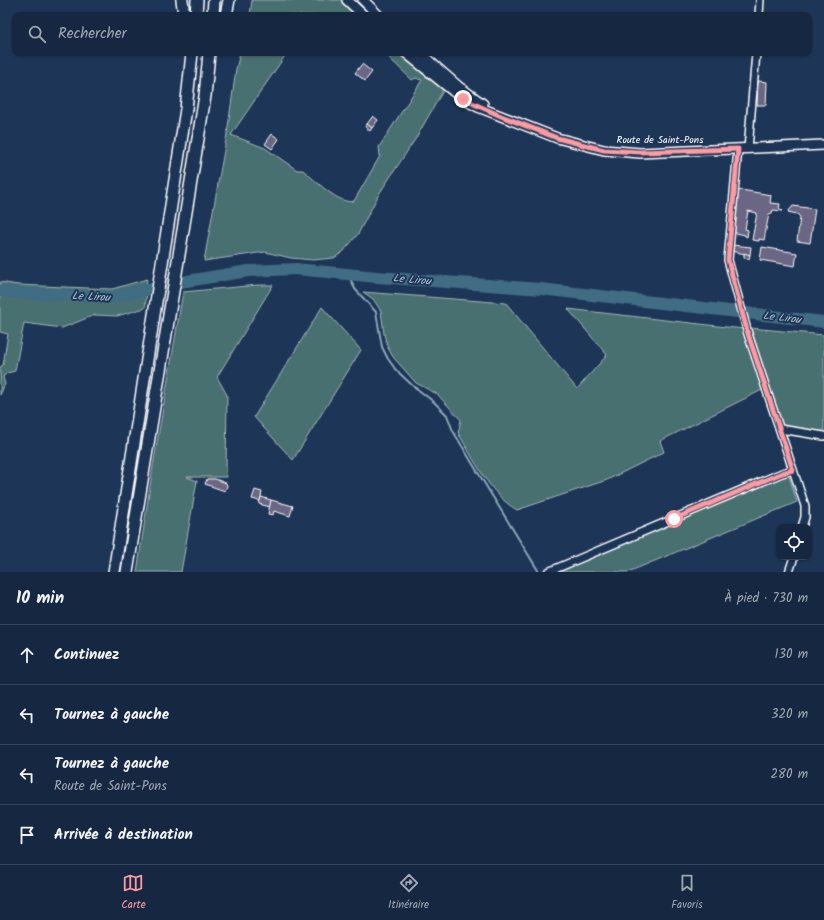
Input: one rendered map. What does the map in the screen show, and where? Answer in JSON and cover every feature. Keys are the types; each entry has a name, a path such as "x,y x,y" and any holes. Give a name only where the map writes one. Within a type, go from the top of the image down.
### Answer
{"highway":[{"path":"182,0 184,12"},
{"path":"196,12 197,0"},
{"path":"213,12 214,0"},
{"path":"227,12 229,0"},
{"path":"186,109 188,56"},
{"path":"114,572 186,109 192,56"},
{"path":"127,572 205,96 210,56"},
{"path":"205,96 216,56"}],"main road":[{"path":"347,0 360,12"},
{"path":"363,0 375,12"},
{"name":"Route de Saint-Pons","path":"410,56 463,99 557,138 604,150 640,152 824,145"},
{"name":"Route de Saint-Pons","path":"423,56 458,86 501,116"}],"street":[{"path":"759,12 760,0"},
{"path":"748,148 756,56"},
{"path":"738,149 728,260 748,334 805,506 805,517 803,524"},
{"path":"780,429 824,436"},
{"path":"548,572 782,473 793,470"},
{"path":"789,572 793,560"}],"green space":[{"path":"252,0 344,0 357,12 250,12"},
{"path":"239,56 285,56 231,135 265,148 297,170 303,170 327,191 342,200 348,201 354,201 380,156 379,147 422,80 415,78 412,80 387,56 406,56 444,89 416,138 379,194 358,234 343,252 334,258 313,260 291,258 265,252 204,261 227,134"},
{"path":"147,279 146,288 112,295 0,288 0,282 18,285 112,289"},
{"path":"273,285 217,377 227,395 227,477 187,477 197,481 181,572 137,572 153,466 183,292"},
{"path":"363,292 506,303 577,389 607,355 568,309 744,329 764,389 660,441 664,452 607,480 517,510 498,495 476,465 458,433 461,420 437,394 416,383 393,357 388,348 384,334 381,311 373,299"},
{"path":"147,293 145,308 117,316 95,315 62,328 24,323 15,371 7,373 3,377 5,384 0,395 0,367 3,365 8,334 0,332 0,294 26,297 113,299"},
{"path":"322,307 361,350 293,460 254,417"},
{"path":"751,328 824,335 824,433 782,426"},
{"path":"781,476 789,476 797,502 628,572 557,572"}],"building":[{"path":"362,64 372,72 365,81 355,73"},
{"path":"758,81 767,82 766,105 757,105"},
{"path":"373,116 378,120 372,128 367,124"},
{"path":"367,124 372,128 370,131 365,127"},
{"path":"272,134 279,139 272,149 265,144"},
{"path":"741,190 771,195 770,203 780,204 779,208 783,211 773,210 772,213 769,214 764,240 752,240 757,213 748,211 745,229 748,230 747,237 745,235 732,232 737,192"},
{"path":"793,206 815,209 810,243 797,241 800,217 797,214 788,212"},
{"path":"732,245 751,247 750,255 731,251"},
{"path":"762,247 797,253 795,266 760,260"},
{"path":"744,253 750,255 749,259 744,258"},
{"path":"207,479 215,479 226,483 227,486 225,491 205,484"},
{"path":"255,490 262,492 260,501 252,499"},
{"path":"261,497 271,500 270,507 259,504"},
{"path":"271,500 293,506 290,516 274,511 273,515 268,514"}],"waterway":[{"name":"Le Lirou","path":"0,291 15,293 113,297 187,281 248,271 296,269 377,277 541,289 824,322"},
{"path":"348,274 355,289 376,312 382,347 388,359 396,370 447,415 453,431 539,572"}],"route":[{"path":"463,99 478,107 557,138 604,150 640,152 738,149 728,260 748,334 793,470 782,473 674,519"}]}
